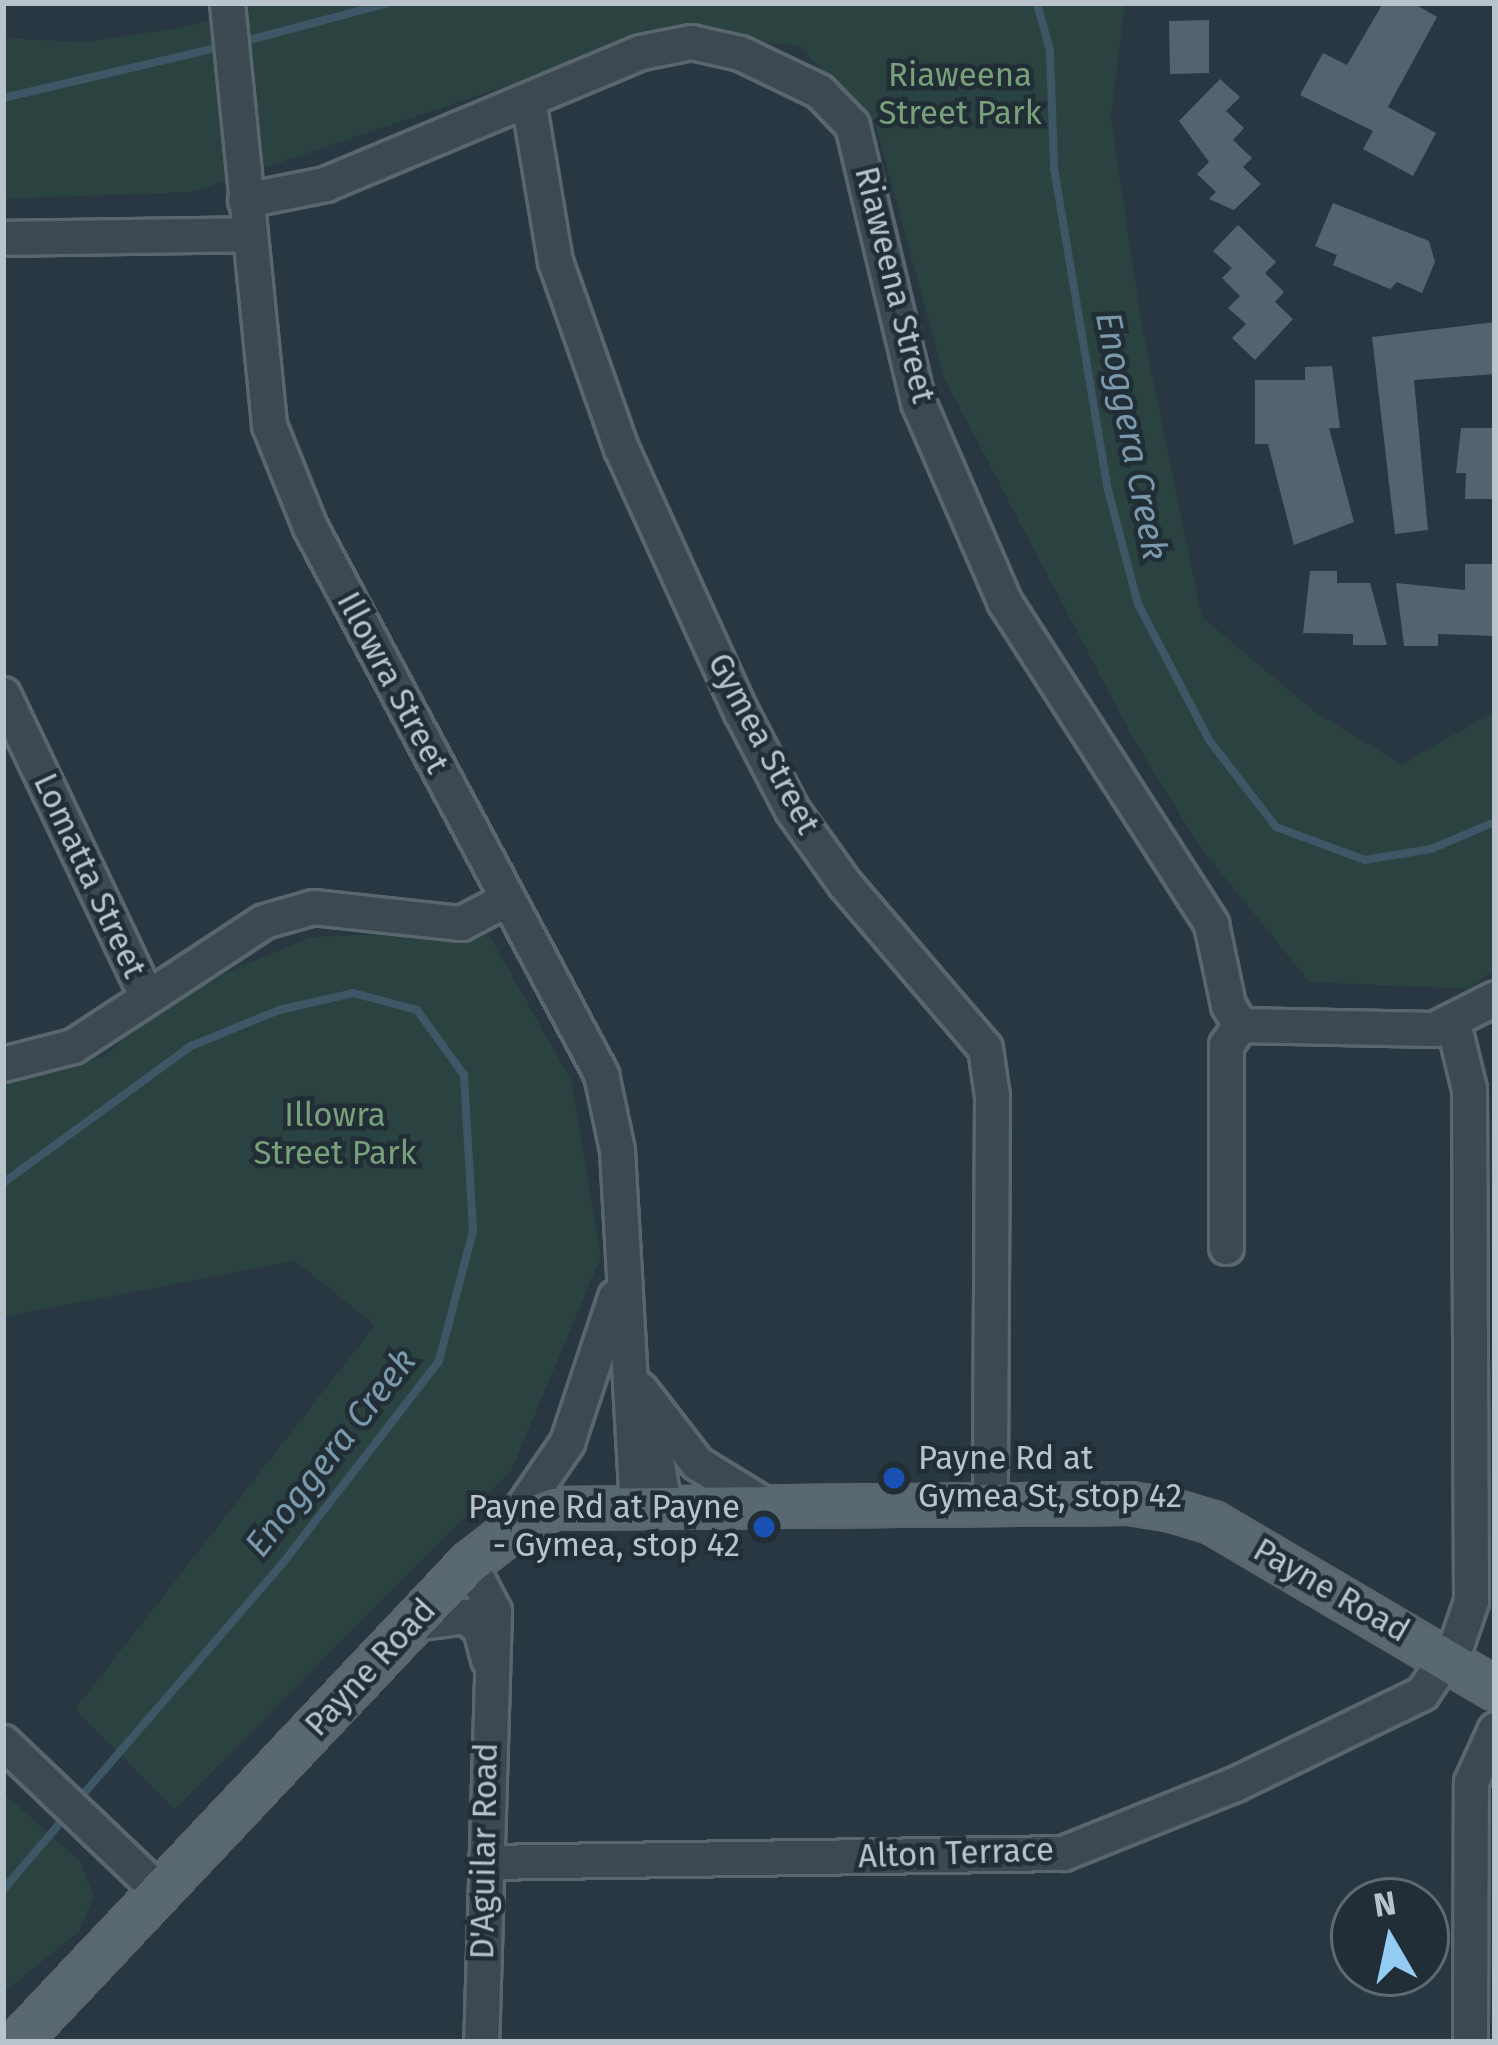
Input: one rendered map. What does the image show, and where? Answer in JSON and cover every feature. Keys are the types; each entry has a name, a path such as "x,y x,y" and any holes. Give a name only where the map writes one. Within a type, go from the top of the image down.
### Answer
{"main road":[{"name":"Payne Road","path":"17,2042 482,1551 554,1508 1129,1503 1212,1522 1495,1689"}],"street":[{"name":"Illowra Street","path":"227,3 240,119 245,235 269,425 310,527 601,1074 617,1150 626,1338 651,1504"},
{"name":"Riaweena Street","path":"245,200 325,184 641,52 691,42 740,53 818,92 852,125 919,402 1004,601 1211,924 1228,1005 1240,1024"},
{"name":"Gymea Street","path":"528,100 562,282 621,448 741,712 792,810 844,883 985,1048 992,1084 990,1503"},
{"path":"3,238 245,235"},
{"name":"Lomatta Street","path":"3,694 145,993"},
{"path":"3,1064 73,1046 238,934 286,914 350,909 447,924 507,899"},
{"path":"1226,1247 1226,1046 1240,1024 1416,1031 1453,1023 1495,998"},
{"name":"Alton Terrace","path":"485,1862 1063,1853 1391,1714 1422,1694 1447,1658 1471,1600 1469,1088 1453,1023"},
{"path":"482,1551 536,1496 567,1442 622,1266"},
{"name":"Illowra Street","path":"626,1338 640,1389 651,1504"},
{"path":"640,1389 697,1463 738,1495 765,1504"},
{"name":"D'Aguilar Road","path":"481,2042 488,1660 494,1611 482,1551"},
{"path":"413,1623 466,1616 480,1629 488,1660"},
{"path":"1469,2042 1471,1782 1495,1729"},
{"path":"3,1742 159,1892"}],"green space":[{"name":"Riaweena Street Park","path":"240,3 1125,3 1111,118 1142,326 1202,617 1315,712 1402,764 1495,711 1495,970 1468,989 1309,982 1198,844 1134,740 944,378 876,126 799,46 697,36 640,41 192,192 3,199 3,38 83,42 179,28 240,12"},
{"name":"Illowra Street Park","path":"486,929 572,1082 601,1257 511,1471 175,1809 75,1709 375,1325 295,1261 3,1317 3,1086 105,1056 166,998 311,937"},
{"path":"3,1793 80,1861 94,1897 79,1932 3,1993"}],"building":[{"path":"1383,3 1413,3 1437,17 1388,107 1436,133 1413,176 1363,149 1373,131 1300,95 1323,53 1347,65"},
{"path":"1209,20 1209,73 1170,74 1169,21"},
{"path":"1220,79 1240,97 1226,111 1244,128 1233,140 1252,158 1243,167 1261,184 1234,210 1209,199 1216,192 1197,174 1209,162 1179,121"},
{"path":"1333,203 1429,241 1435,262 1422,293 1397,282 1390,289 1333,265 1337,255 1315,246"},
{"path":"1238,225 1276,262 1265,273 1284,292 1275,302 1293,319 1255,360 1232,338 1246,324 1228,308 1240,296 1222,278 1232,268 1213,251"},
{"path":"1495,322 1495,374 1414,380 1428,530 1395,534 1372,337"},
{"path":"1332,366 1340,428 1329,428 1354,522 1294,545 1268,444 1255,444 1255,380 1305,380 1305,367"},
{"path":"1461,428 1495,428 1492,499 1465,499 1466,473 1456,473"},
{"path":"1465,564 1492,564 1495,636 1438,634 1438,646 1404,646 1396,583 1465,590"},
{"path":"1310,571 1337,571 1337,583 1370,583 1387,645 1353,645 1353,634 1303,633"}],"waterway":[{"name":"Enoggera Creek","path":"238,43 388,3"},
{"name":"Enoggera Creek","path":"1037,3 1050,51 1054,168 1107,486 1138,604 1209,740 1276,827 1365,860 1431,849 1495,822"},
{"name":"Enoggera Creek","path":"3,98 224,46"},
{"name":"Enoggera Creek","path":"3,1183 191,1046 279,1010 353,993 417,1010 464,1075 473,1231 439,1361 282,1564 79,1799"},
{"name":"Enoggera Creek","path":"3,1890 66,1816"}],"place":[{"name":"Payne Rd at Gymea St, stop 42","path":"894,1478"},
{"name":"Payne Rd at Payne - Gymea, stop 42","path":"764,1527"}]}
